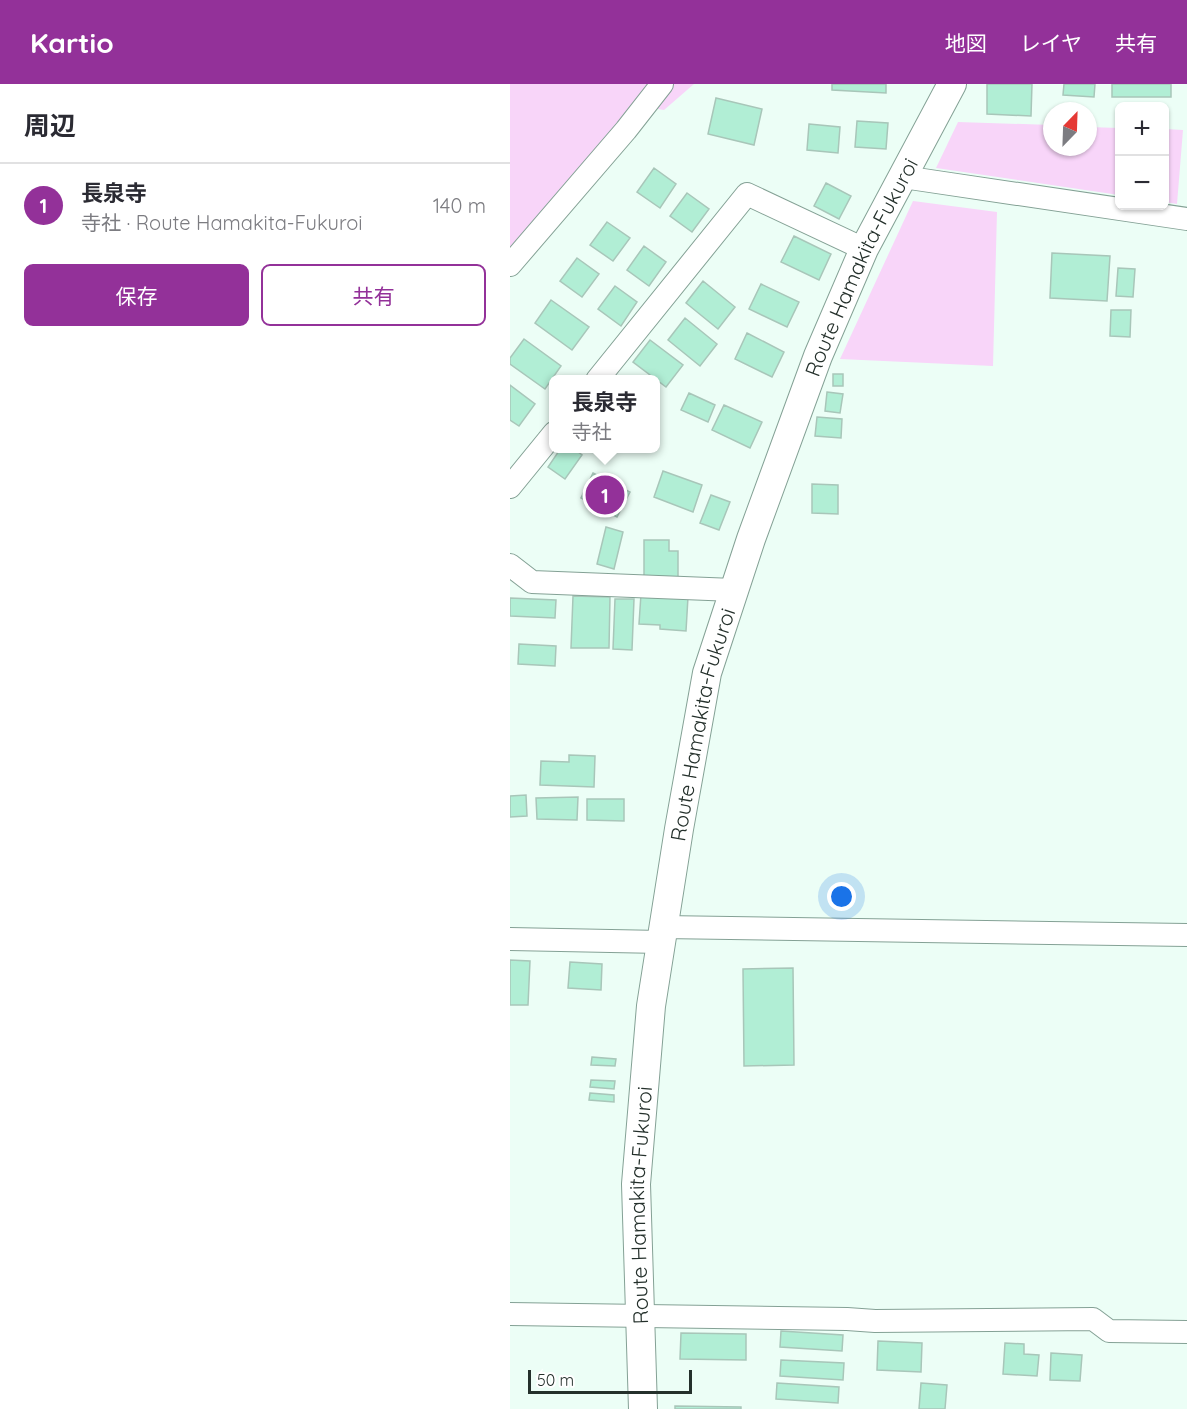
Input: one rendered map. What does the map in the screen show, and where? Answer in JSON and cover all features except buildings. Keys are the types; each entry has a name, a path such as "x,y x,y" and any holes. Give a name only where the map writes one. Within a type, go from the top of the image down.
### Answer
{"main road":[{"name":"Route Hamakita-Fukuroi","path":"643,1409 636,1184 651,1006 707,673 751,539 818,356 864,249 952,84"}],"street":[{"path":"512,264 662,84"},
{"path":"903,177 1187,219"},
{"path":"601,375 747,194 864,249"},
{"path":"510,487 549,439"},
{"path":"510,565 532,582 734,591"},
{"path":"510,939 662,934 1187,935"},
{"path":"510,1314 639,1314 875,1321 1093,1319 1109,1331 1187,1332"}],"shaded area":[{"path":"510,84 662,84 510,264"},
{"path":"670,84 694,84 664,110 652,108"},
{"path":"958,122 1043,125 1043,156 1097,156 1097,127 1115,128 1115,194 936,168"},
{"path":"1169,129 1183,130 1177,204 1169,203"},
{"path":"913,201 997,212 993,366 840,359"}],"place":[{"name":"長泉寺","path":"605,495"}]}
